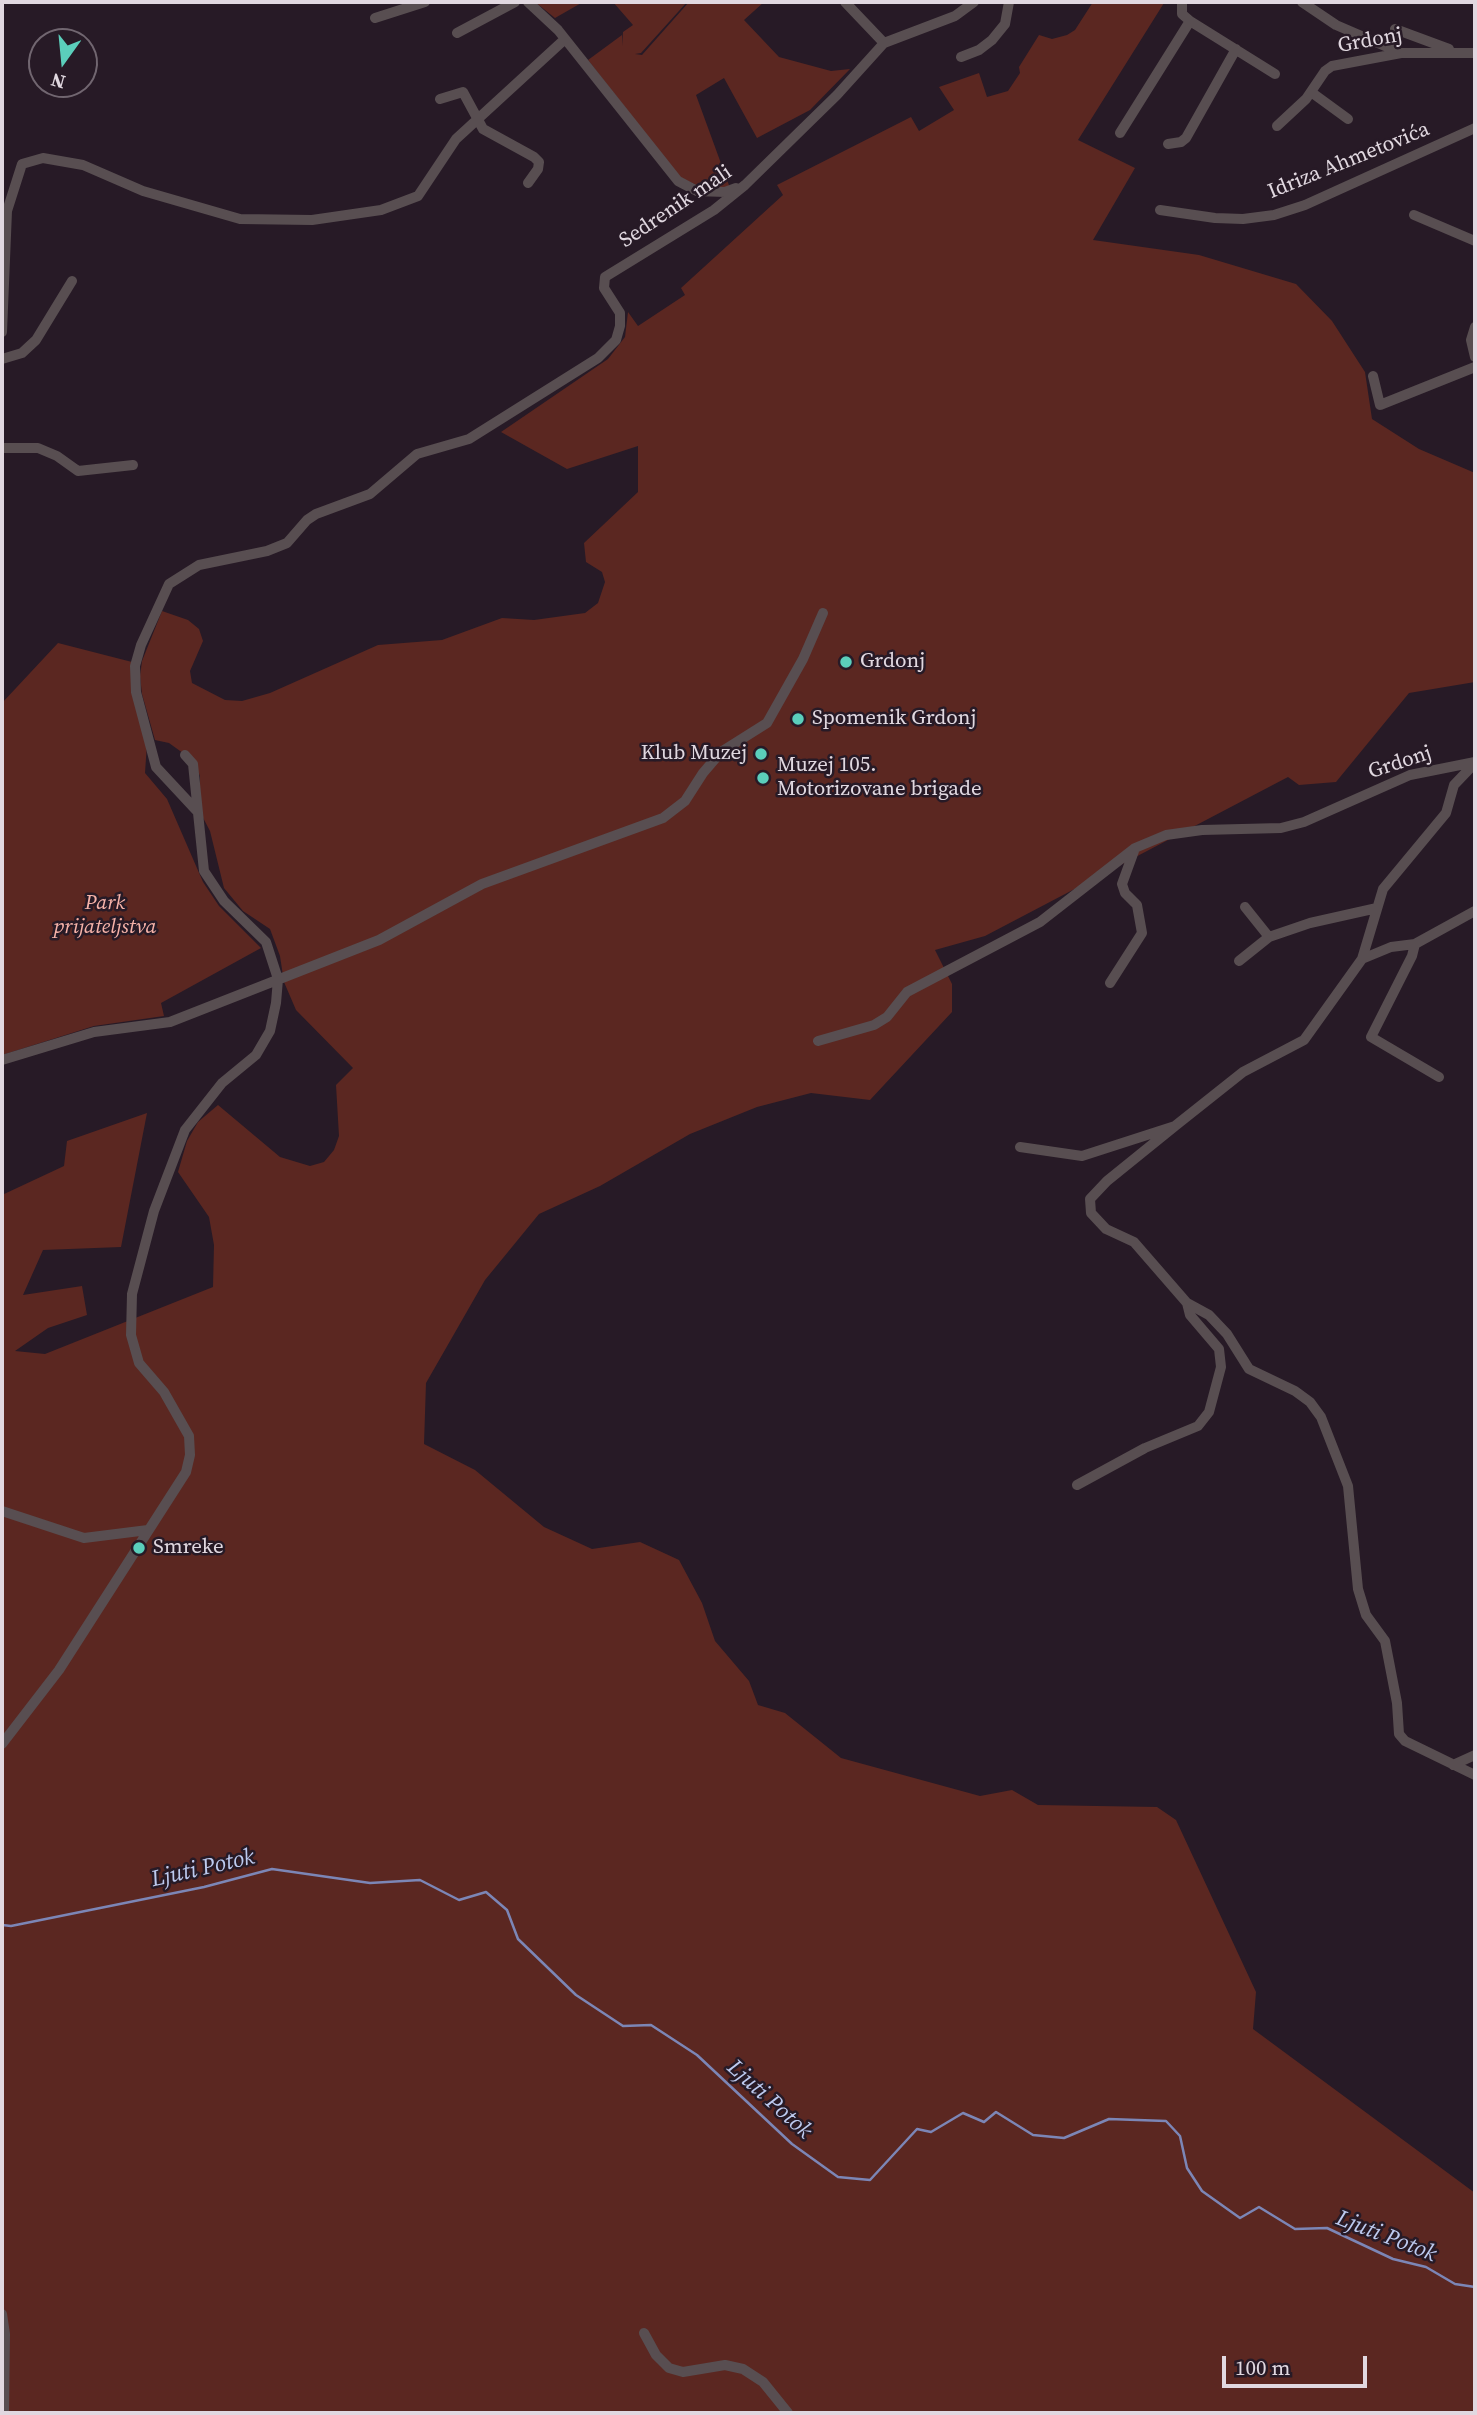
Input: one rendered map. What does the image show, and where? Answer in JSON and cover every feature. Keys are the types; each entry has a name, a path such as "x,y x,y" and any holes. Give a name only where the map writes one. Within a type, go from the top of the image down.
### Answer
{"street":[{"path":"375,18 425,2"},
{"path":"457,33 515,2"},
{"path":"528,2 565,39 678,181 697,191 712,193 745,185"},
{"path":"845,2 884,43"},
{"name":"Sedrenik mali","path":"196,810 156,767 136,692 135,666 141,645 169,584 199,565 267,551 287,542 307,520 370,494 418,454 469,439 598,358 616,340 620,313 604,288 605,278 714,210 745,185 837,95 884,43 955,16 974,2"},
{"path":"961,57 979,50 992,40 1005,24 1009,2"},
{"path":"1182,2 1182,14 1190,21 1275,74"},
{"path":"1302,2 1336,26 1401,53"},
{"path":"1119,133 1190,21"},
{"name":"Grdonj","path":"1395,29 1455,51"},
{"path":"2,332 7,211 22,164 43,158 83,165 142,191 240,219 312,220 368,213 408,202 427,184 456,139 565,39"},
{"path":"1168,144 1181,142 1186,138 1236,49"},
{"name":"Grdonj","path":"1278,126 1332,66 1401,53 1475,53"},
{"path":"440,99 463,92 477,120 497,138 539,162 528,183"},
{"path":"1311,92 1348,118"},
{"name":"Idriza Ahmetovića","path":"1160,210 1215,218 1242,219 1274,215 1305,205 1473,133"},
{"path":"1414,215 1475,241"},
{"path":"2,359 22,353 36,340 72,281"},
{"path":"1475,327 1471,340 1475,357"},
{"path":"1373,376 1380,405 1475,367"},
{"path":"2,448 38,448 57,456 78,471 133,465"},
{"path":"2,1060 94,1032 170,1022 379,940 482,884 610,839 676,811 721,752 767,723 803,659 823,613"},
{"path":"2,1744 59,1670 186,1472 190,1455 189,1436 164,1392 139,1363 131,1335 132,1294 154,1211 185,1130 222,1083 256,1055 270,1031 278,979 266,942 219,895 204,871 193,764 184,755"},
{"path":"1475,762 1454,785 1446,813 1384,889 1362,959 1304,1040 1243,1072 1126,1164 1090,1199 1091,1213 1097,1223 1134,1242 1187,1303 1209,1315 1227,1334 1249,1369 1295,1391 1321,1417 1348,1486 1358,1590 1366,1615 1385,1641 1397,1703 1399,1734 1405,1741 1475,1776"},
{"name":"Grdonj","path":"818,1041 874,1025 887,1017 907,992 1040,922 1135,848 1166,835 1202,830 1281,828 1304,822 1410,775 1475,762"},
{"path":"1110,983 1142,933 1141,916 1122,884 1135,848"},
{"path":"1245,907 1269,937"},
{"path":"1239,961 1269,937 1310,923 1377,908"},
{"path":"1362,959 1391,947 1415,944 1475,911"},
{"path":"1415,944 1412,956 1371,1037 1439,1077"},
{"path":"1020,1147 1082,1156 1175,1126"},
{"path":"1077,1485 1145,1447 1198,1426 1209,1412 1221,1367 1219,1349 1190,1315 1187,1303"},
{"path":"2,1511 84,1538 148,1530"},
{"path":"1453,1765 1475,1755"},
{"path":"2,2314 5,2333 4,2413"},
{"path":"644,2333 656,2355 669,2368 683,2372 724,2365 743,2370 763,2382 788,2413"}],"green space":[{"path":"535,2 583,2 555,18"},
{"path":"613,2 687,2 641,53 635,54 642,55 689,2 764,2 744,20 779,57 831,71 850,69 810,110 757,138 724,78 696,95 730,188 705,189 679,177 588,60 622,35 622,46 623,32 633,25"},
{"path":"1093,2 1174,2 1164,3 1078,140 1135,168 1093,240 1199,255 1296,284 1332,321 1365,372 1372,419 1419,449 1475,473 1475,682 1409,693 1336,782 1299,785 1288,777 985,936 935,950 952,984 952,1012 870,1100 811,1093 757,1107 690,1134 600,1186 539,1214 485,1280 426,1383 424,1444 475,1470 544,1527 592,1549 640,1542 679,1560 702,1603 715,1641 749,1681 758,1705 785,1713 841,1758 980,1796 1012,1790 1038,1805 1157,1807 1176,1820 1256,1992 1253,2029 1475,2193 1475,2413 2,2413 2,1195 64,1166 67,1141 147,1113 121,1247 43,1250 23,1295 82,1286 87,1315 48,1328 15,1351 45,1354 213,1287 214,1245 209,1217 178,1172 187,1141 198,1122 218,1105 280,1157 310,1166 324,1162 334,1150 339,1136 336,1085 353,1068 296,1010 284,982 280,956 270,929 243,911 224,888 210,831 200,812 200,776 194,761 169,743 155,740 142,694 140,676 142,661 162,611 188,620 199,629 203,641 190,671 192,683 225,700 242,701 270,693 378,645 442,640 502,618 534,620 585,613 598,603 605,582 602,572 586,562 584,543 638,492 638,446 567,469 501,432 608,359 625,337 628,312 638,326 685,295 681,288 783,195 777,185 911,117 919,131 954,110 939,87 979,73 987,97 1008,91 1039,35 1052,39 1067,35 1075,30"},
{"name":"Park prijateljstva","path":"58,643 132,662 147,743 145,773 167,799 203,882 219,906 261,948 161,1003 164,1016 94,1026 2,1055 2,703"}],"waterway":[{"name":"Ljuti Potok","path":"2,1925 11,1926 204,1887 272,1869 370,1883 420,1880 459,1900 486,1892 507,1910 518,1939 576,1995 623,2026 651,2025 697,2055 792,2144 838,2177 870,2180 917,2129 931,2132 963,2113 984,2122 996,2112 1033,2135 1064,2138 1109,2119 1166,2121 1180,2136 1187,2168 1202,2191 1240,2218 1259,2207 1295,2229 1327,2228 1393,2259 1426,2267 1455,2284 1475,2287"}],"place":[{"name":"Grdonj","path":"846,662"},
{"name":"Spomenik Grdonj","path":"798,719"},
{"name":"Klub Muzej","path":"761,754"},
{"name":"Muzej 105. Motorizovane brigade","path":"763,778"},
{"name":"Smreke","path":"139,1548"}]}
